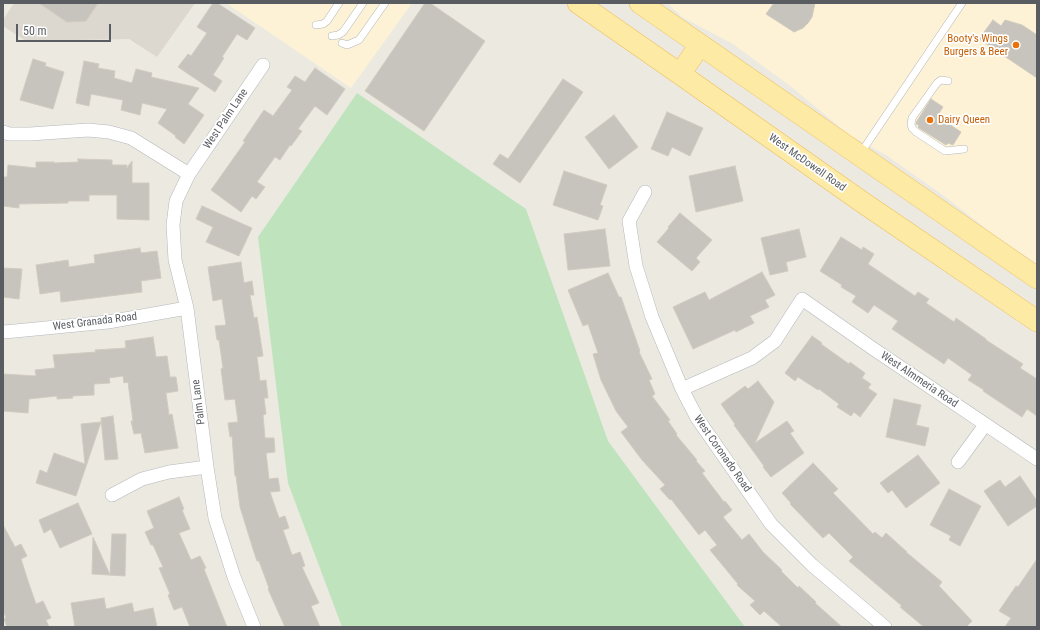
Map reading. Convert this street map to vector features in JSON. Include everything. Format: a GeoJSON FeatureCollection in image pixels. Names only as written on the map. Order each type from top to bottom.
{"type":"FeatureCollection","features":[{"type":"Feature","properties":{"kind":"main road","name":"West McDowell Road"},"geometry":{"type":"LineString","coordinates":[[578,3],[865,204],[1037,321]]}},
{"type":"Feature","properties":{"kind":"main road"},"geometry":{"type":"LineString","coordinates":[[640,3],[1037,278]]}},
{"type":"Feature","properties":{"kind":"main road"},"geometry":{"type":"LineString","coordinates":[[680,74],[700,45]]}},
{"type":"Feature","properties":{"kind":"street","name":"West Palm Lane"},"geometry":{"type":"LineString","coordinates":[[189,174],[263,65]]}},
{"type":"Feature","properties":{"kind":"street"},"geometry":{"type":"LineString","coordinates":[[3,132],[9,134],[30,134],[88,130],[109,132],[131,138],[189,174]]}},
{"type":"Feature","properties":{"kind":"street","name":"Palm Lane"},"geometry":{"type":"LineString","coordinates":[[189,174],[176,201],[173,225],[175,260],[187,308],[215,518],[234,576],[254,627]]}},
{"type":"Feature","properties":{"kind":"street","name":"West Coronado Road"},"geometry":{"type":"LineString","coordinates":[[645,192],[629,221],[636,266],[652,317],[682,389],[697,418],[771,524],[812,565],[885,627]]}},
{"type":"Feature","properties":{"kind":"street","name":"West Almmeria Road"},"geometry":{"type":"LineString","coordinates":[[682,389],[752,358],[775,341],[802,299],[1037,459]]}},
{"type":"Feature","properties":{"kind":"street","name":"West Granada Road"},"geometry":{"type":"LineString","coordinates":[[3,332],[108,322],[187,308]]}},
{"type":"Feature","properties":{"kind":"street"},"geometry":{"type":"LineString","coordinates":[[958,462],[985,425]]}},
{"type":"Feature","properties":{"kind":"street"},"geometry":{"type":"LineString","coordinates":[[112,495],[142,479],[169,472],[207,467]]}},
{"type":"Feature","properties":{"kind":"lane"},"geometry":{"type":"LineString","coordinates":[[316,25],[323,24],[327,21],[339,3]]}},
{"type":"Feature","properties":{"kind":"lane"},"geometry":{"type":"LineString","coordinates":[[332,36],[343,32],[363,3]]}},
{"type":"Feature","properties":{"kind":"lane"},"geometry":{"type":"LineString","coordinates":[[342,43],[347,46],[359,40],[385,3]]}},
{"type":"Feature","properties":{"kind":"lane"},"geometry":{"type":"LineString","coordinates":[[859,155],[962,3]]}},
{"type":"Feature","properties":{"kind":"lane"},"geometry":{"type":"LineString","coordinates":[[948,81],[941,80],[936,83],[912,118],[910,124],[916,132],[945,151],[964,149]]}},
{"type":"Feature","properties":{"kind":"shaded area"},"geometry":{"type":"Polygon","coordinates":[[[14,3],[195,3],[157,57],[129,39],[26,41],[3,26],[3,20],[14,3]]]}},
{"type":"Feature","properties":{"kind":"shaded area"},"geometry":{"type":"Polygon","coordinates":[[[226,3],[412,3],[351,88],[226,3]]]}},
{"type":"Feature","properties":{"kind":"shaded area"},"geometry":{"type":"Polygon","coordinates":[[[667,3],[1037,3],[1037,264],[989,231],[944,196],[886,155],[849,135],[793,88],[733,44],[682,17],[667,3]]]}},
{"type":"Feature","properties":{"kind":"green space"},"geometry":{"type":"Polygon","coordinates":[[[357,93],[526,209],[608,441],[745,627],[342,627],[288,483],[258,237],[357,93]]]}},
{"type":"Feature","properties":{"kind":"building"},"geometry":{"type":"Polygon","coordinates":[[[39,3],[98,3],[86,21],[67,22],[39,3]]]}},
{"type":"Feature","properties":{"kind":"building"},"geometry":{"type":"Polygon","coordinates":[[[213,3],[217,3],[255,28],[247,40],[237,34],[222,57],[224,58],[213,75],[222,81],[215,92],[178,67],[188,54],[191,56],[207,33],[197,27],[213,3]]]}},
{"type":"Feature","properties":{"kind":"building"},"geometry":{"type":"Polygon","coordinates":[[[425,3],[430,3],[485,41],[424,131],[365,91],[425,3]]]}},
{"type":"Feature","properties":{"kind":"building"},"geometry":{"type":"Polygon","coordinates":[[[774,3],[815,3],[812,17],[808,23],[803,28],[794,32],[766,14],[774,3]]]}},
{"type":"Feature","properties":{"kind":"building"},"geometry":{"type":"Polygon","coordinates":[[[993,20],[1001,26],[1005,20],[1022,25],[1037,35],[1037,78],[979,39],[993,20]]]}},
{"type":"Feature","properties":{"kind":"building"},"geometry":{"type":"Polygon","coordinates":[[[33,59],[46,63],[45,66],[64,72],[53,109],[20,100],[33,59]]]}},
{"type":"Feature","properties":{"kind":"building"},"geometry":{"type":"Polygon","coordinates":[[[84,61],[99,64],[98,68],[115,71],[114,78],[132,83],[136,69],[152,73],[151,77],[199,88],[188,104],[204,115],[184,144],[158,123],[167,109],[142,103],[140,115],[121,110],[123,100],[91,94],[89,106],[76,103],[84,61]]]}},
{"type":"Feature","properties":{"kind":"building"},"geometry":{"type":"Polygon","coordinates":[[[315,68],[345,89],[327,115],[315,106],[298,129],[302,131],[291,146],[290,145],[280,160],[275,157],[257,182],[265,187],[256,199],[252,196],[241,212],[211,190],[245,142],[243,141],[264,110],[273,116],[292,90],[287,87],[295,76],[305,82],[315,68]]]}},
{"type":"Feature","properties":{"kind":"building"},"geometry":{"type":"Polygon","coordinates":[[[563,79],[583,92],[520,183],[493,164],[500,154],[508,159],[563,79]]]}},
{"type":"Feature","properties":{"kind":"building","name":"Dairy Queen"},"geometry":{"type":"Polygon","coordinates":[[[931,99],[943,107],[937,116],[961,132],[953,145],[948,143],[946,145],[919,128],[919,125],[916,124],[931,99]]]}},
{"type":"Feature","properties":{"kind":"building"},"geometry":{"type":"Polygon","coordinates":[[[667,112],[703,128],[690,156],[672,147],[668,156],[651,149],[667,112]]]}},
{"type":"Feature","properties":{"kind":"building"},"geometry":{"type":"Polygon","coordinates":[[[614,115],[638,147],[609,169],[585,137],[614,115]]]}},
{"type":"Feature","properties":{"kind":"building"},"geometry":{"type":"Polygon","coordinates":[[[78,159],[112,160],[112,165],[127,165],[126,169],[132,161],[132,183],[149,183],[149,220],[117,219],[117,195],[89,195],[89,201],[68,201],[68,203],[19,204],[19,208],[3,206],[3,177],[7,177],[8,165],[36,168],[36,162],[78,162],[78,159]]]}},
{"type":"Feature","properties":{"kind":"building"},"geometry":{"type":"Polygon","coordinates":[[[735,166],[743,201],[696,212],[689,176],[735,166]]]}},
{"type":"Feature","properties":{"kind":"building"},"geometry":{"type":"Polygon","coordinates":[[[564,171],[607,185],[600,205],[603,206],[598,220],[553,205],[564,171]]]}},
{"type":"Feature","properties":{"kind":"building"},"geometry":{"type":"Polygon","coordinates":[[[202,206],[252,228],[239,256],[206,242],[213,227],[196,219],[202,206]]]}},
{"type":"Feature","properties":{"kind":"building"},"geometry":{"type":"Polygon","coordinates":[[[680,213],[712,240],[696,258],[700,262],[692,271],[657,242],[680,213]]]}},
{"type":"Feature","properties":{"kind":"building"},"geometry":{"type":"Polygon","coordinates":[[[605,229],[610,266],[568,270],[564,234],[605,229]]]}},
{"type":"Feature","properties":{"kind":"building"},"geometry":{"type":"Polygon","coordinates":[[[799,229],[806,257],[786,262],[788,271],[770,275],[761,238],[799,229]]]}},
{"type":"Feature","properties":{"kind":"building"},"geometry":{"type":"Polygon","coordinates":[[[841,237],[862,250],[863,247],[874,254],[868,264],[915,296],[918,292],[929,299],[926,303],[954,322],[956,318],[1023,364],[1020,368],[1037,379],[1037,416],[1027,409],[1022,417],[983,391],[984,390],[968,380],[972,375],[948,358],[944,364],[892,329],[898,321],[874,305],[868,313],[852,302],[856,296],[820,271],[841,237]]]}},
{"type":"Feature","properties":{"kind":"building"},"geometry":{"type":"Polygon","coordinates":[[[140,248],[141,253],[157,251],[161,278],[141,281],[142,292],[61,302],[60,291],[40,294],[36,265],[68,260],[69,267],[95,263],[94,255],[140,248]]]}},
{"type":"Feature","properties":{"kind":"building"},"geometry":{"type":"Polygon","coordinates":[[[241,262],[244,283],[252,281],[254,295],[250,295],[254,318],[257,317],[263,356],[257,357],[260,381],[266,380],[268,398],[264,398],[266,414],[263,415],[265,438],[274,438],[275,452],[266,453],[269,479],[278,478],[280,491],[270,492],[279,518],[285,516],[289,528],[283,530],[292,555],[300,552],[305,566],[302,567],[319,603],[311,606],[320,627],[285,627],[268,589],[269,588],[259,561],[257,561],[240,507],[235,476],[232,436],[230,437],[228,423],[238,422],[235,399],[225,400],[221,369],[223,368],[219,340],[217,340],[215,326],[226,325],[222,299],[213,301],[208,267],[241,262]]]}},
{"type":"Feature","properties":{"kind":"building"},"geometry":{"type":"Polygon","coordinates":[[[3,268],[22,269],[19,299],[3,297],[3,268]]]}},
{"type":"Feature","properties":{"kind":"building"},"geometry":{"type":"Polygon","coordinates":[[[762,272],[775,295],[765,300],[769,307],[750,316],[754,323],[736,332],[735,330],[693,349],[673,307],[705,292],[709,300],[762,272]]]}},
{"type":"Feature","properties":{"kind":"building"},"geometry":{"type":"Polygon","coordinates":[[[608,273],[619,297],[621,297],[640,351],[639,352],[652,379],[649,380],[655,394],[652,396],[670,420],[668,421],[677,434],[676,435],[705,471],[702,473],[732,510],[723,517],[742,540],[749,534],[763,552],[798,588],[799,586],[816,602],[815,603],[842,627],[782,627],[764,611],[760,615],[750,605],[755,601],[737,585],[738,584],[710,550],[717,545],[705,530],[699,535],[671,499],[670,500],[660,489],[665,485],[642,460],[621,432],[628,427],[616,411],[601,380],[593,354],[598,353],[588,324],[583,326],[568,290],[608,273]]]}},
{"type":"Feature","properties":{"kind":"building"},"geometry":{"type":"Polygon","coordinates":[[[812,336],[849,364],[850,362],[865,373],[862,378],[871,384],[868,388],[877,394],[860,417],[854,412],[851,416],[837,407],[839,404],[819,389],[818,390],[798,377],[795,381],[785,373],[812,336]]]}},
{"type":"Feature","properties":{"kind":"building"},"geometry":{"type":"Polygon","coordinates":[[[153,337],[156,357],[167,356],[170,377],[176,377],[178,391],[166,393],[169,415],[172,414],[178,448],[145,453],[141,433],[134,434],[131,421],[133,421],[128,382],[124,383],[123,376],[109,378],[110,383],[94,384],[94,395],[72,396],[73,398],[57,399],[57,396],[29,399],[28,413],[3,411],[3,374],[36,376],[35,370],[55,368],[53,355],[126,348],[125,341],[153,337]]]}},
{"type":"Feature","properties":{"kind":"building"},"geometry":{"type":"Polygon","coordinates":[[[758,381],[774,402],[755,443],[787,421],[794,431],[790,433],[804,453],[771,477],[721,404],[745,386],[748,389],[758,381]]]}},
{"type":"Feature","properties":{"kind":"building"},"geometry":{"type":"Polygon","coordinates":[[[894,399],[921,405],[916,425],[929,428],[925,446],[886,437],[894,399]]]}},
{"type":"Feature","properties":{"kind":"building"},"geometry":{"type":"Polygon","coordinates":[[[113,416],[118,459],[105,460],[101,418],[113,416]]]}},
{"type":"Feature","properties":{"kind":"building"},"geometry":{"type":"Polygon","coordinates":[[[101,422],[76,496],[36,483],[40,470],[47,473],[54,453],[85,464],[81,424],[101,422]]]}},
{"type":"Feature","properties":{"kind":"building"},"geometry":{"type":"Polygon","coordinates":[[[918,455],[940,483],[906,508],[892,490],[888,493],[880,483],[918,455]]]}},
{"type":"Feature","properties":{"kind":"building"},"geometry":{"type":"Polygon","coordinates":[[[813,463],[838,489],[833,493],[873,534],[875,532],[882,538],[886,533],[942,582],[939,586],[972,621],[966,627],[924,627],[900,607],[902,606],[849,561],[853,557],[829,533],[823,538],[790,504],[791,503],[782,493],[813,463]]]}},
{"type":"Feature","properties":{"kind":"building"},"geometry":{"type":"Polygon","coordinates":[[[1020,476],[1037,501],[1037,506],[1008,526],[984,491],[1000,480],[1005,487],[1020,476]]]}},
{"type":"Feature","properties":{"kind":"building"},"geometry":{"type":"Polygon","coordinates":[[[949,489],[981,506],[960,546],[949,540],[951,536],[930,525],[949,489]]]}},
{"type":"Feature","properties":{"kind":"building"},"geometry":{"type":"Polygon","coordinates":[[[179,497],[184,509],[182,510],[190,529],[179,533],[191,560],[200,556],[206,568],[204,569],[227,627],[190,627],[182,607],[174,610],[168,595],[170,594],[159,568],[163,567],[145,532],[154,528],[147,511],[179,497]]]}},
{"type":"Feature","properties":{"kind":"building"},"geometry":{"type":"Polygon","coordinates":[[[78,503],[92,534],[60,548],[51,529],[44,533],[39,520],[78,503]]]}},
{"type":"Feature","properties":{"kind":"building"},"geometry":{"type":"Polygon","coordinates":[[[3,525],[15,547],[21,544],[27,556],[21,559],[36,604],[43,601],[51,618],[46,620],[49,627],[7,627],[3,610],[3,525]]]}},
{"type":"Feature","properties":{"kind":"building"},"geometry":{"type":"Polygon","coordinates":[[[112,534],[126,534],[125,576],[92,574],[93,537],[110,575],[112,534]]]}},
{"type":"Feature","properties":{"kind":"building"},"geometry":{"type":"Polygon","coordinates":[[[1037,559],[1037,627],[1005,627],[1011,618],[999,611],[1037,559]]]}},
{"type":"Feature","properties":{"kind":"building"},"geometry":{"type":"Polygon","coordinates":[[[104,598],[106,609],[132,603],[134,612],[153,608],[157,627],[75,627],[71,603],[104,598]]]}},
{"type":"Feature","properties":{"kind":"place","name":"Booty's Wings Burgers & Beer"},"geometry":{"type":"Point","coordinates":[1016,45]}},
{"type":"Feature","properties":{"kind":"place","name":"Dairy Queen"},"geometry":{"type":"Point","coordinates":[930,120]}}]}
